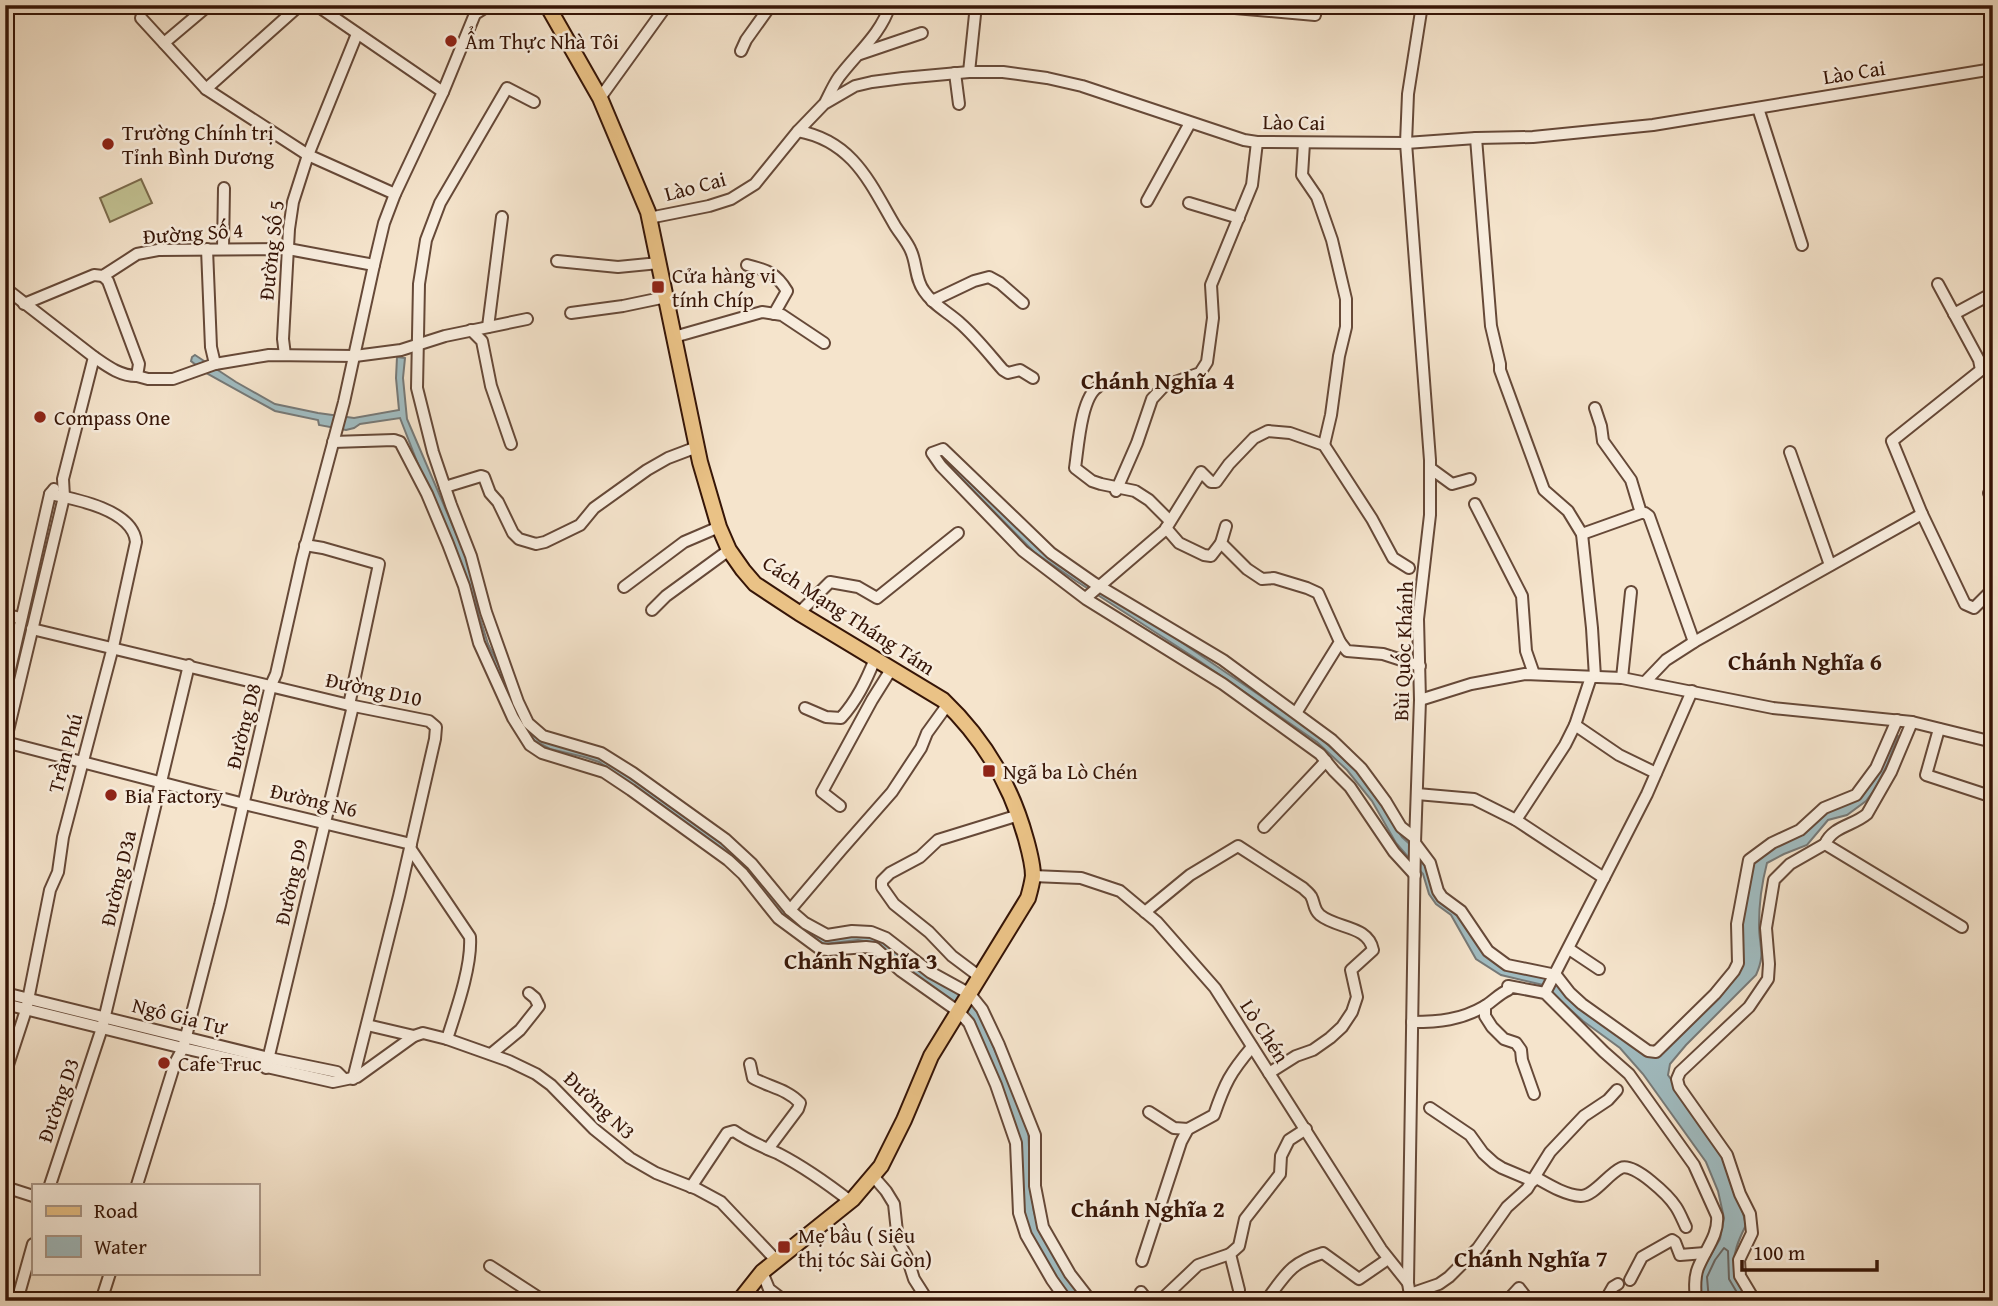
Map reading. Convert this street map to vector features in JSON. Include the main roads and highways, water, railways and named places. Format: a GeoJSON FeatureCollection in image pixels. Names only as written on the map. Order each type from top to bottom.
{"type":"FeatureCollection","features":[{"type":"Feature","properties":{"kind":"main road","name":"Cách Mạng Tháng Tám"},"geometry":{"type":"LineString","coordinates":[[547,5],[600,99],[625,154],[649,218],[708,493],[729,550],[755,584],[948,704],[978,737],[1003,780],[1019,815],[1033,876],[1028,898],[932,1056],[888,1155],[873,1177],[850,1201],[762,1272],[739,1301]]}},
{"type":"Feature","properties":{"kind":"water"},"geometry":{"type":"Polygon","coordinates":[[[195,355],[275,404],[354,418],[399,410],[397,357],[405,358],[403,378],[407,419],[467,559],[488,644],[531,730],[603,756],[715,834],[815,933],[873,935],[921,971],[975,1005],[1028,1126],[1031,1190],[1040,1233],[1060,1266],[1087,1301],[1074,1301],[1056,1278],[1026,1229],[1016,1132],[967,1016],[869,942],[858,940],[824,944],[811,939],[774,910],[734,859],[660,804],[599,762],[550,749],[528,737],[482,647],[400,418],[360,424],[346,430],[319,425],[318,420],[275,411],[206,373],[191,361],[195,355]]]}},
{"type":"Feature","properties":{"kind":"water"},"geometry":{"type":"Polygon","coordinates":[[[937,454],[941,454],[1032,541],[1325,742],[1364,778],[1402,837],[1425,858],[1433,879],[1484,952],[1547,977],[1612,1032],[1651,1056],[1733,977],[1753,863],[1825,811],[1856,797],[1896,734],[1898,736],[1887,765],[1866,801],[1847,815],[1828,820],[1807,845],[1767,863],[1760,909],[1761,955],[1756,975],[1670,1064],[1668,1075],[1721,1150],[1737,1189],[1746,1225],[1737,1247],[1734,1264],[1735,1272],[1750,1301],[1702,1300],[1699,1276],[1720,1239],[1724,1218],[1718,1191],[1706,1162],[1643,1074],[1620,1048],[1583,1021],[1543,985],[1501,975],[1476,959],[1451,915],[1436,904],[1429,894],[1423,874],[1396,843],[1372,801],[1347,770],[1317,742],[1034,552],[937,454]]]}},
{"type":"Feature","properties":{"kind":"place","name":"Ẩm Thực Nhà Tôi"},"geometry":{"type":"Point","coordinates":[451,41]}},
{"type":"Feature","properties":{"kind":"place","name":"Trường Chính trị Tỉnh Bình Dương"},"geometry":{"type":"Point","coordinates":[108,144]}},
{"type":"Feature","properties":{"kind":"place","name":"Cửa hàng vi tính Chíp"},"geometry":{"type":"Point","coordinates":[658,287]}},
{"type":"Feature","properties":{"kind":"place","name":"Compass One"},"geometry":{"type":"Point","coordinates":[40,417]}},
{"type":"Feature","properties":{"kind":"place","name":"Ngã ba Lò Chén"},"geometry":{"type":"Point","coordinates":[989,771]}},
{"type":"Feature","properties":{"kind":"place","name":"Bia Factory"},"geometry":{"type":"Point","coordinates":[111,795]}},
{"type":"Feature","properties":{"kind":"place","name":"Cafe Truc"},"geometry":{"type":"Point","coordinates":[164,1063]}},
{"type":"Feature","properties":{"kind":"place","name":"Mẹ bầu ( Siêu thị tóc Sài Gòn)"},"geometry":{"type":"Point","coordinates":[784,1247]}},
{"type":"Feature","properties":{"kind":"district","name":"Chánh Nghĩa 4"},"geometry":{"type":"Point","coordinates":[1158,380]}},
{"type":"Feature","properties":{"kind":"district","name":"Chánh Nghĩa 6"},"geometry":{"type":"Point","coordinates":[1805,661]}},
{"type":"Feature","properties":{"kind":"district","name":"Chánh Nghĩa 3"},"geometry":{"type":"Point","coordinates":[861,960]}},
{"type":"Feature","properties":{"kind":"district","name":"Chánh Nghĩa 2"},"geometry":{"type":"Point","coordinates":[1148,1208]}},
{"type":"Feature","properties":{"kind":"district","name":"Chánh Nghĩa 7"},"geometry":{"type":"Point","coordinates":[1531,1258]}}]}
